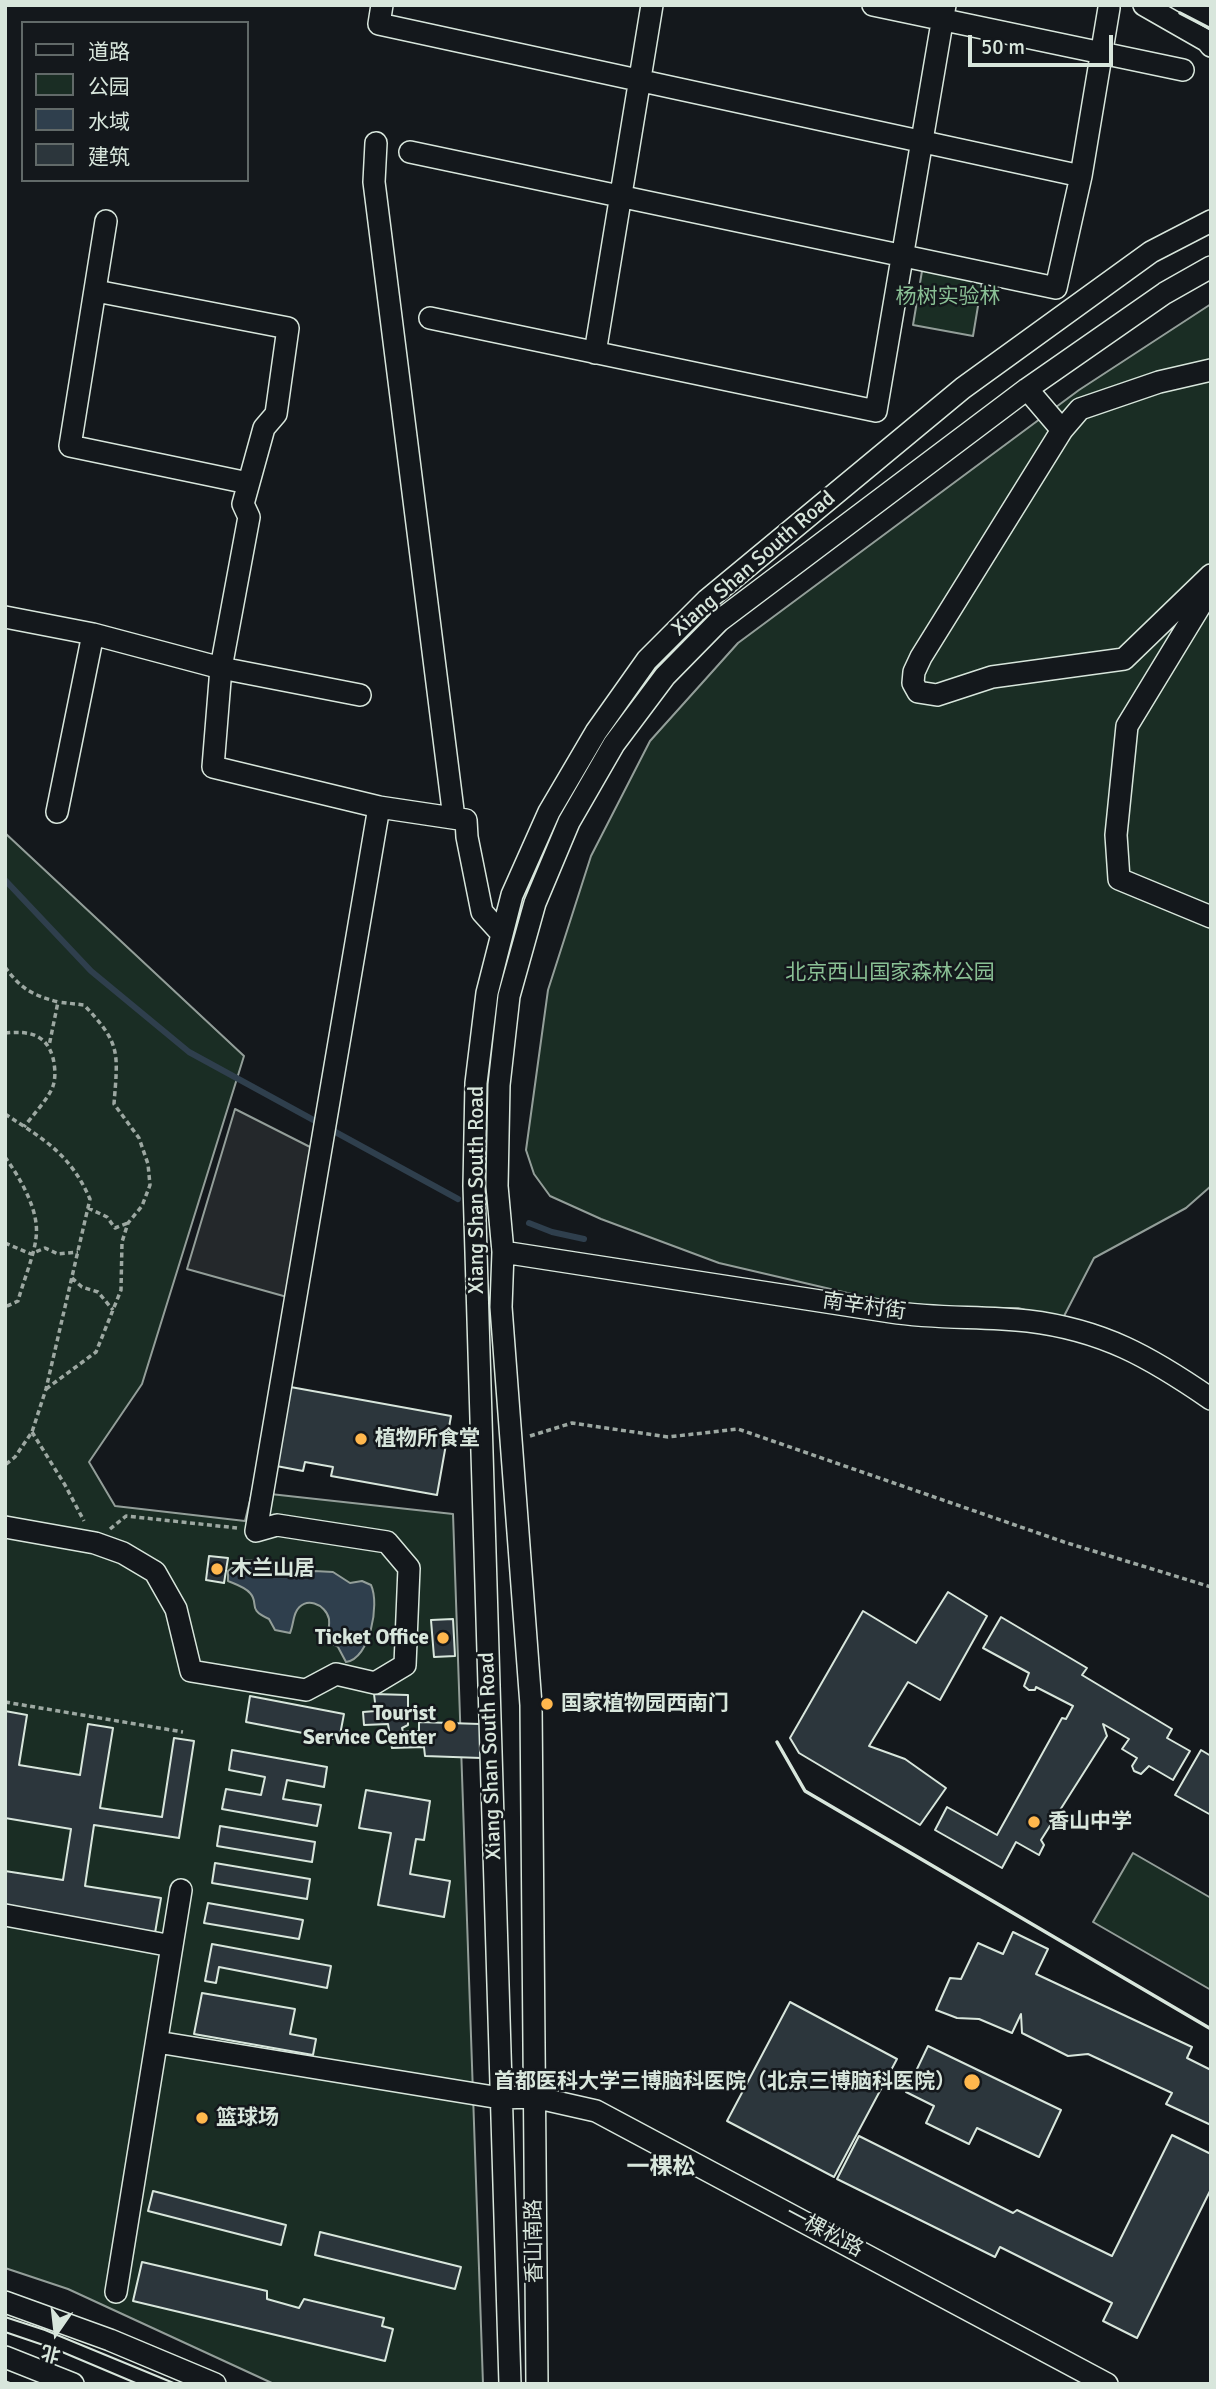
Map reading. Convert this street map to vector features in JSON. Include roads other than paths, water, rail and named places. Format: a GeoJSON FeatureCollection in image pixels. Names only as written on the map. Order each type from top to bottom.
{"type":"FeatureCollection","features":[{"type":"Feature","properties":{"kind":"street"},"geometry":{"type":"LineString","coordinates":[[382,5],[379,24],[1080,176]]}},
{"type":"Feature","properties":{"kind":"street"},"geometry":{"type":"LineString","coordinates":[[595,353],[652,5]]}},
{"type":"Feature","properties":{"kind":"street"},"geometry":{"type":"LineString","coordinates":[[873,5],[943,12],[1102,53],[1183,69]]}},
{"type":"Feature","properties":{"kind":"street"},"geometry":{"type":"LineString","coordinates":[[1144,5],[1207,41],[1211,47]]}},
{"type":"Feature","properties":{"kind":"street"},"geometry":{"type":"LineString","coordinates":[[410,152],[1056,288],[1080,176],[1109,8]]}},
{"type":"Feature","properties":{"kind":"street"},"geometry":{"type":"LineString","coordinates":[[429,318],[876,411],[943,12]]}},
{"type":"Feature","properties":{"kind":"street"},"geometry":{"type":"LineString","coordinates":[[376,143],[374,181],[454,818]]}},
{"type":"Feature","properties":{"kind":"street"},"geometry":{"type":"LineString","coordinates":[[106,221],[70,446],[248,483]]}},
{"type":"Feature","properties":{"kind":"street","name":"Xiang Shan South Road"},"geometry":{"type":"LineString","coordinates":[[500,2098],[474,1186],[476,1083],[487,993],[512,895],[549,812],[596,732],[647,660],[698,608],[776,540],[963,388],[1151,252],[1211,221]]}},
{"type":"Feature","properties":{"kind":"street","name":"Xiang Shan South Road"},"geometry":{"type":"LineString","coordinates":[[534,2097],[531,1705],[501,1307],[503,1252],[497,1186],[499,1085],[509,996],[535,903],[569,822],[614,744],[665,676],[719,621],[1027,389],[1164,293],[1211,267]]}},
{"type":"Feature","properties":{"kind":"street"},"geometry":{"type":"LineString","coordinates":[[96,291],[288,328],[276,414],[264,428],[243,504],[249,517],[221,668],[213,767],[379,807],[466,820],[482,912],[502,934]]}},
{"type":"Feature","properties":{"kind":"street"},"geometry":{"type":"LineString","coordinates":[[1206,366],[1080,409],[1062,430],[921,657],[914,672],[914,683],[918,692],[937,695],[992,677],[1124,659],[1211,575]]}},
{"type":"Feature","properties":{"kind":"street"},"geometry":{"type":"LineString","coordinates":[[1027,389],[1062,430]]}},
{"type":"Feature","properties":{"kind":"street"},"geometry":{"type":"LineString","coordinates":[[1211,588],[1126,726],[1116,835],[1119,880],[1211,917]]}},
{"type":"Feature","properties":{"kind":"street"},"geometry":{"type":"LineString","coordinates":[[5,617],[93,634],[221,668],[360,695]]}},
{"type":"Feature","properties":{"kind":"street"},"geometry":{"type":"LineString","coordinates":[[57,812],[93,634]]}},
{"type":"Feature","properties":{"kind":"street"},"geometry":{"type":"LineString","coordinates":[[5,1528],[94,1543],[123,1553],[155,1572],[176,1609],[191,1671],[306,1690],[336,1674],[375,1683],[405,1665],[409,1567],[387,1542],[278,1525],[256,1531],[379,807]]}},
{"type":"Feature","properties":{"kind":"street","name":"南辛村街"},"geometry":{"type":"LineString","coordinates":[[503,1252],[899,1313],[1029,1321],[1082,1332],[1124,1345],[1167,1369],[1211,1399]]}},
{"type":"Feature","properties":{"kind":"street"},"geometry":{"type":"LineString","coordinates":[[116,2292],[181,1890]]}},
{"type":"Feature","properties":{"kind":"street"},"geometry":{"type":"LineString","coordinates":[[5,1915],[172,1946]]}},
{"type":"Feature","properties":{"kind":"street","name":"一棵松路"},"geometry":{"type":"LineString","coordinates":[[158,2042],[500,2098],[534,2097],[596,2111],[1107,2384]]}},
{"type":"Feature","properties":{"kind":"street","name":"香山南路"},"geometry":{"type":"LineString","coordinates":[[534,2097],[537,2384]]}},
{"type":"Feature","properties":{"kind":"street","name":"香山南路"},"geometry":{"type":"LineString","coordinates":[[500,2098],[510,2384]]}},
{"type":"Feature","properties":{"kind":"street"},"geometry":{"type":"LineString","coordinates":[[5,2302],[110,2340],[215,2384]]}},
{"type":"Feature","properties":{"kind":"street"},"geometry":{"type":"LineString","coordinates":[[5,2357],[73,2384]]}},
{"type":"Feature","properties":{"kind":"water"},"geometry":{"type":"Polygon","coordinates":[[[242,1560],[263,1561],[297,1577],[310,1577],[314,1571],[333,1572],[350,1583],[362,1581],[371,1585],[373,1617],[371,1630],[361,1651],[354,1659],[346,1662],[338,1647],[329,1642],[327,1614],[324,1609],[314,1604],[300,1607],[295,1614],[290,1633],[275,1630],[269,1619],[258,1612],[250,1593],[228,1581],[228,1571],[242,1560]]]}},
{"type":"Feature","properties":{"kind":"waterway"},"geometry":{"type":"LineString","coordinates":[[5,880],[91,971],[189,1052],[458,1199]]}},
{"type":"Feature","properties":{"kind":"waterway"},"geometry":{"type":"LineString","coordinates":[[529,1223],[552,1232],[584,1239]]}},
{"type":"Feature","properties":{"kind":"tram line"},"geometry":{"type":"LineString","coordinates":[[5,2317],[45,2330],[176,2384]]}},
{"type":"Feature","properties":{"kind":"tram line"},"geometry":{"type":"LineString","coordinates":[[5,2332],[55,2349],[138,2384]]}},
{"type":"Feature","properties":{"kind":"place","name":"植物所食堂"},"geometry":{"type":"Point","coordinates":[361,1439]}},
{"type":"Feature","properties":{"kind":"place","name":"木兰山居"},"geometry":{"type":"Point","coordinates":[217,1569]}},
{"type":"Feature","properties":{"kind":"place","name":"Ticket Office"},"geometry":{"type":"Point","coordinates":[443,1638]}},
{"type":"Feature","properties":{"kind":"place","name":"国家植物园西南门"},"geometry":{"type":"Point","coordinates":[547,1704]}},
{"type":"Feature","properties":{"kind":"place","name":"Tourist Service Center"},"geometry":{"type":"Point","coordinates":[450,1726]}},
{"type":"Feature","properties":{"kind":"place","name":"香山中学"},"geometry":{"type":"Point","coordinates":[1034,1822]}},
{"type":"Feature","properties":{"kind":"place","name":"首都医科大学三博脑科医院（北京三博脑科医院）"},"geometry":{"type":"Point","coordinates":[972,2082]}},
{"type":"Feature","properties":{"kind":"place","name":"篮球场"},"geometry":{"type":"Point","coordinates":[202,2118]}},
{"type":"Feature","properties":{"kind":"district","name":"一棵松"},"geometry":{"type":"Point","coordinates":[661,2168]}},
{"type":"Feature","properties":{"kind":"park label","name":"杨树实验林"},"geometry":{"type":"Point","coordinates":[948,297]}},
{"type":"Feature","properties":{"kind":"park label","name":"北京西山国家森林公园"},"geometry":{"type":"Point","coordinates":[890,973]}}]}
